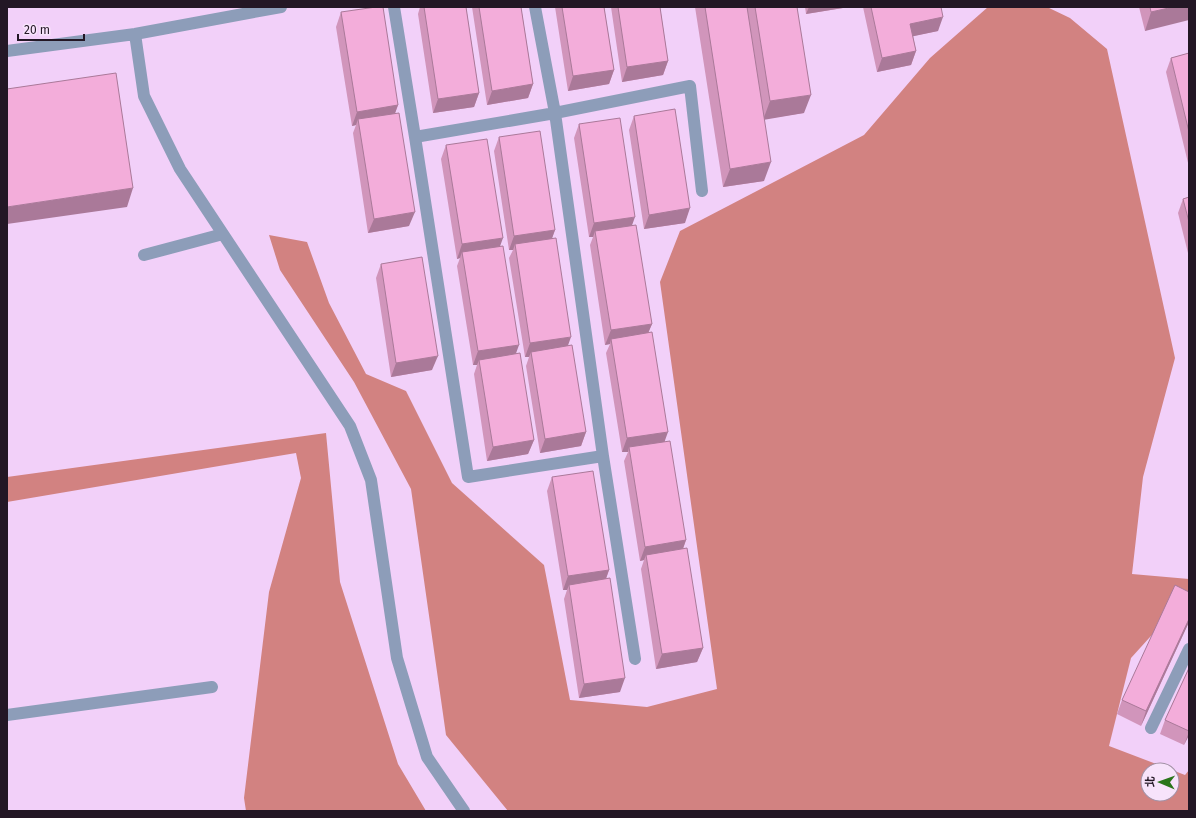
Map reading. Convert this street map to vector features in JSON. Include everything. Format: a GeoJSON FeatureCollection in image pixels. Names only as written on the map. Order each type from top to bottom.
{"type":"FeatureCollection","features":[{"type":"Feature","properties":{"kind":"lane"},"geometry":{"type":"LineString","coordinates":[[7,51],[135,34],[281,7]]}},
{"type":"Feature","properties":{"kind":"lane"},"geometry":{"type":"LineString","coordinates":[[394,7],[468,477],[603,456]]}},
{"type":"Feature","properties":{"kind":"lane"},"geometry":{"type":"LineString","coordinates":[[535,7],[555,113],[603,456],[635,659]]}},
{"type":"Feature","properties":{"kind":"lane"},"geometry":{"type":"LineString","coordinates":[[135,34],[144,96],[180,169],[350,426],[371,480],[396,658],[427,757],[464,811]]}},
{"type":"Feature","properties":{"kind":"lane"},"geometry":{"type":"LineString","coordinates":[[415,137],[555,113],[690,86],[702,191]]}},
{"type":"Feature","properties":{"kind":"lane"},"geometry":{"type":"LineString","coordinates":[[144,255],[223,234]]}},
{"type":"Feature","properties":{"kind":"lane"},"geometry":{"type":"LineString","coordinates":[[1151,728],[1189,649]]}},
{"type":"Feature","properties":{"kind":"lane"},"geometry":{"type":"LineString","coordinates":[[7,715],[212,686]]}},
{"type":"Feature","properties":{"kind":"shaded area"},"geometry":{"type":"Polygon","coordinates":[[[988,7],[1047,7],[1070,18],[1107,49],[1175,358],[1143,477],[1132,574],[1189,579],[1189,594],[1131,658],[1109,746],[1151,762],[1140,762],[1140,802],[1180,802],[1180,773],[1185,775],[1189,770],[1189,811],[508,811],[446,735],[411,489],[354,382],[280,270],[269,235],[307,242],[329,303],[366,374],[406,391],[452,483],[544,565],[570,700],[647,707],[717,689],[660,282],[680,231],[864,135],[930,58],[988,7]]]}},
{"type":"Feature","properties":{"kind":"shaded area"},"geometry":{"type":"Polygon","coordinates":[[[326,433],[340,582],[398,764],[426,811],[246,811],[244,798],[269,592],[301,478],[296,453],[7,502],[7,477],[326,433]]]}},
{"type":"Feature","properties":{"kind":"building"},"geometry":{"type":"Polygon","coordinates":[[[383,7],[398,105],[357,112],[341,12],[383,7]]]}},
{"type":"Feature","properties":{"kind":"building"},"geometry":{"type":"Polygon","coordinates":[[[424,7],[466,7],[479,93],[438,99],[424,7]]]}},
{"type":"Feature","properties":{"kind":"building"},"geometry":{"type":"Polygon","coordinates":[[[479,7],[521,7],[533,84],[492,91],[479,7]]]}},
{"type":"Feature","properties":{"kind":"building"},"geometry":{"type":"Polygon","coordinates":[[[562,7],[604,7],[614,70],[573,76],[562,7]]]}},
{"type":"Feature","properties":{"kind":"building"},"geometry":{"type":"Polygon","coordinates":[[[618,7],[660,7],[668,61],[627,67],[618,7]]]}},
{"type":"Feature","properties":{"kind":"building"},"geometry":{"type":"Polygon","coordinates":[[[705,7],[747,7],[771,162],[730,169],[705,7]]]}},
{"type":"Feature","properties":{"kind":"building"},"geometry":{"type":"Polygon","coordinates":[[[755,7],[797,7],[811,95],[770,101],[755,7]]]}},
{"type":"Feature","properties":{"kind":"building"},"geometry":{"type":"Polygon","coordinates":[[[871,7],[941,7],[943,17],[910,24],[916,51],[882,58],[871,7]]]}},
{"type":"Feature","properties":{"kind":"building"},"geometry":{"type":"Polygon","coordinates":[[[1150,7],[1173,7],[1151,12],[1150,7]]]}},
{"type":"Feature","properties":{"kind":"building"},"geometry":{"type":"Polygon","coordinates":[[[1189,53],[1189,132],[1171,58],[1189,53]]]}},
{"type":"Feature","properties":{"kind":"building"},"geometry":{"type":"Polygon","coordinates":[[[116,73],[133,188],[7,207],[7,89],[116,73]]]}},
{"type":"Feature","properties":{"kind":"building"},"geometry":{"type":"Polygon","coordinates":[[[675,109],[690,208],[649,215],[634,116],[675,109]]]}},
{"type":"Feature","properties":{"kind":"building"},"geometry":{"type":"Polygon","coordinates":[[[399,113],[415,212],[374,219],[358,119],[399,113]]]}},
{"type":"Feature","properties":{"kind":"building"},"geometry":{"type":"Polygon","coordinates":[[[620,118],[635,217],[594,223],[579,124],[620,118]]]}},
{"type":"Feature","properties":{"kind":"building"},"geometry":{"type":"Polygon","coordinates":[[[540,131],[555,230],[514,236],[499,137],[540,131]]]}},
{"type":"Feature","properties":{"kind":"building"},"geometry":{"type":"Polygon","coordinates":[[[487,139],[503,238],[462,244],[446,145],[487,139]]]}},
{"type":"Feature","properties":{"kind":"building"},"geometry":{"type":"Polygon","coordinates":[[[1189,197],[1189,222],[1183,199],[1189,197]]]}},
{"type":"Feature","properties":{"kind":"building"},"geometry":{"type":"Polygon","coordinates":[[[636,225],[652,324],[611,330],[595,231],[636,225]]]}},
{"type":"Feature","properties":{"kind":"building"},"geometry":{"type":"Polygon","coordinates":[[[556,238],[571,337],[530,343],[515,244],[556,238]]]}},
{"type":"Feature","properties":{"kind":"building"},"geometry":{"type":"Polygon","coordinates":[[[503,246],[519,345],[478,351],[462,252],[503,246]]]}},
{"type":"Feature","properties":{"kind":"building"},"geometry":{"type":"Polygon","coordinates":[[[422,257],[438,356],[396,363],[381,264],[422,257]]]}},
{"type":"Feature","properties":{"kind":"building"},"geometry":{"type":"Polygon","coordinates":[[[652,332],[668,432],[627,438],[611,339],[652,332]]]}},
{"type":"Feature","properties":{"kind":"building"},"geometry":{"type":"Polygon","coordinates":[[[572,345],[586,432],[545,439],[531,352],[572,345]]]}},
{"type":"Feature","properties":{"kind":"building"},"geometry":{"type":"Polygon","coordinates":[[[520,353],[534,440],[493,447],[479,360],[520,353]]]}},
{"type":"Feature","properties":{"kind":"building"},"geometry":{"type":"Polygon","coordinates":[[[670,441],[686,540],[645,547],[629,447],[670,441]]]}},
{"type":"Feature","properties":{"kind":"building"},"geometry":{"type":"Polygon","coordinates":[[[593,471],[609,570],[568,576],[552,477],[593,471]]]}},
{"type":"Feature","properties":{"kind":"building"},"geometry":{"type":"Polygon","coordinates":[[[687,548],[703,648],[662,654],[646,555],[687,548]]]}},
{"type":"Feature","properties":{"kind":"building"},"geometry":{"type":"Polygon","coordinates":[[[610,578],[625,678],[584,684],[569,585],[610,578]]]}},
{"type":"Feature","properties":{"kind":"building"},"geometry":{"type":"Polygon","coordinates":[[[1175,585],[1189,592],[1189,619],[1146,711],[1122,700],[1175,585]]]}},
{"type":"Feature","properties":{"kind":"building"},"geometry":{"type":"Polygon","coordinates":[[[1189,668],[1189,731],[1165,720],[1189,668]]]}}]}
